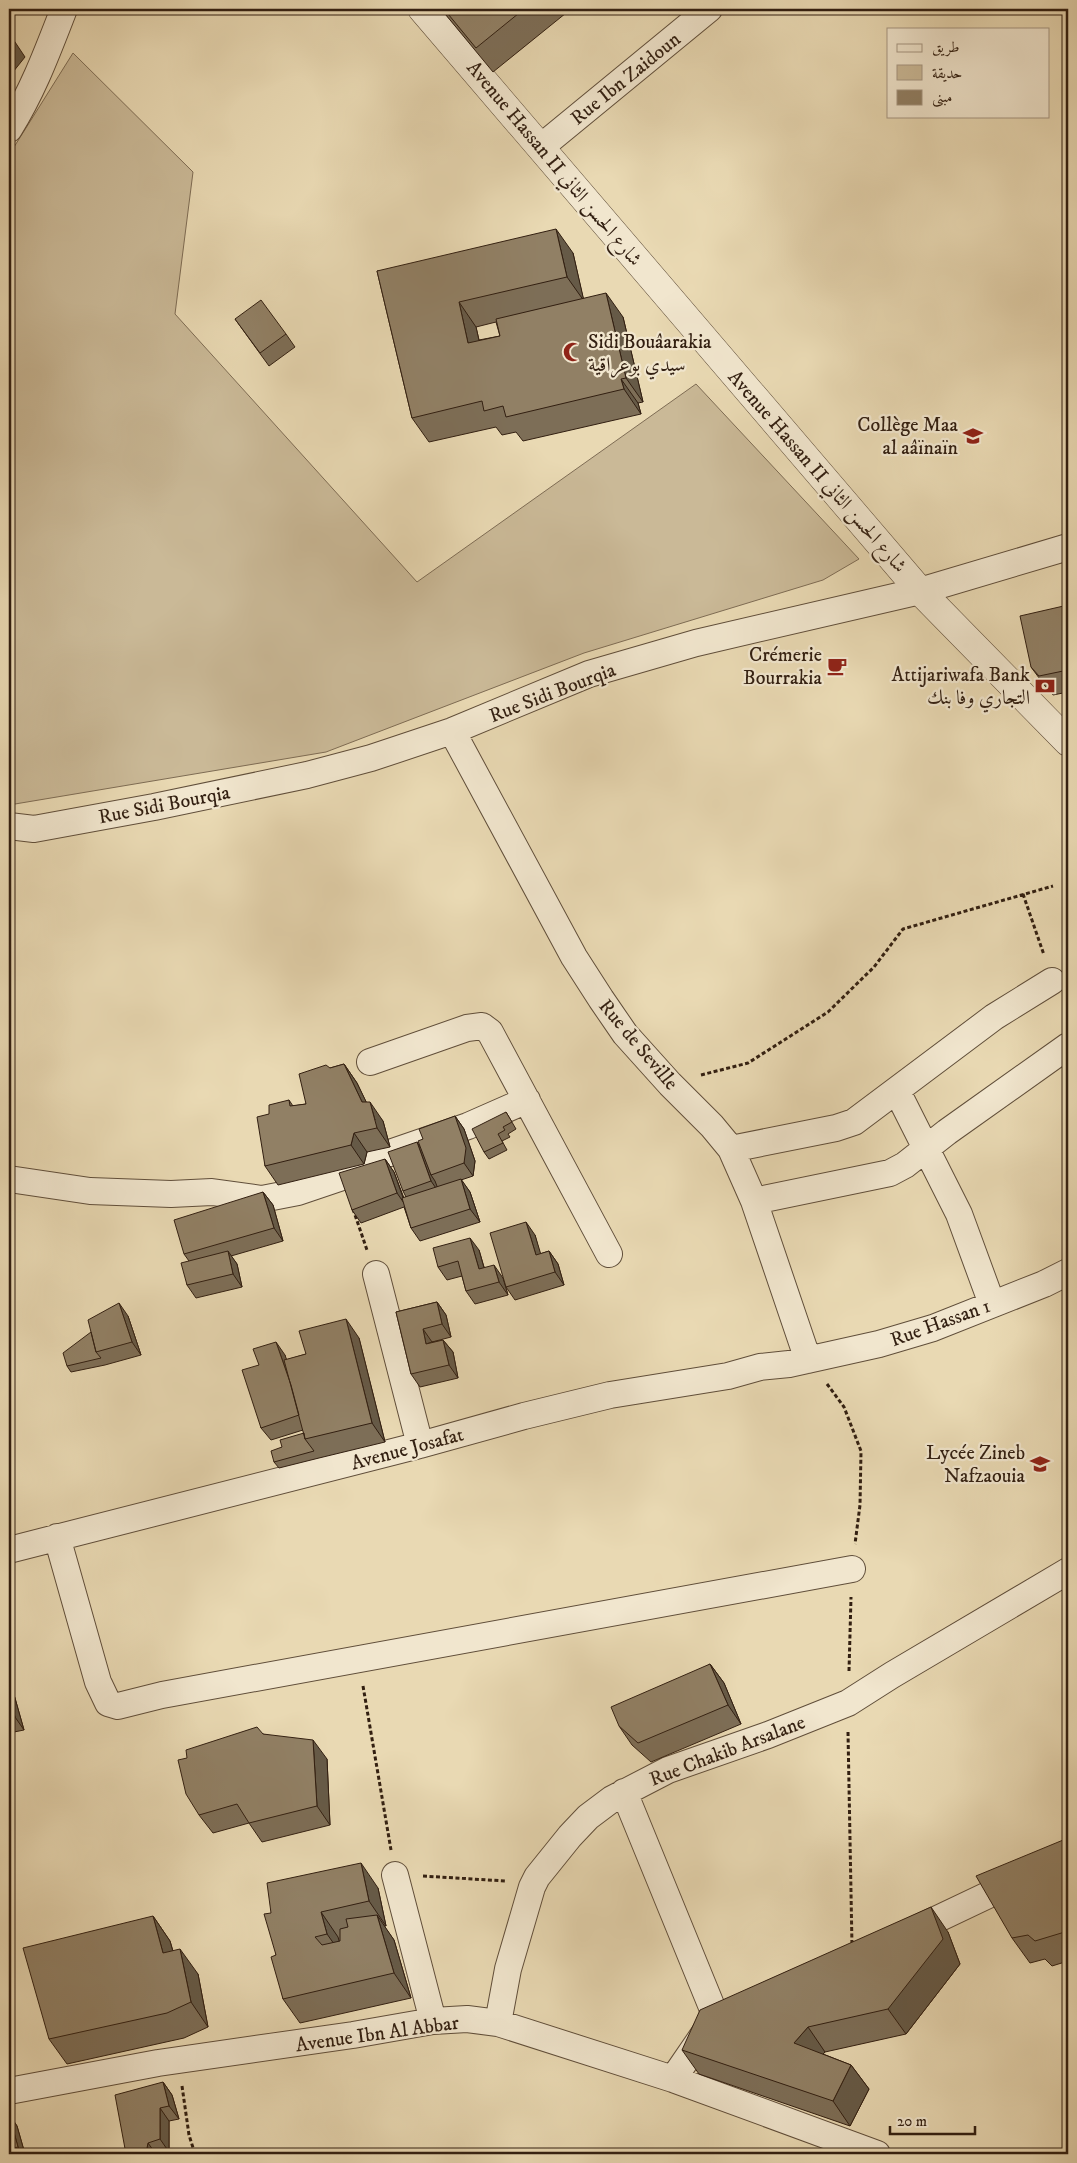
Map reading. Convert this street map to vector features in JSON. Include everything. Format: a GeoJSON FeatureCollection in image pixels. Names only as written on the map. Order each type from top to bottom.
{"type":"FeatureCollection","features":[{"type":"Feature","properties":{"kind":"street"},"geometry":{"type":"LineString","coordinates":[[9,129],[36,80],[64,9]]}},
{"type":"Feature","properties":{"kind":"street","name":"Avenue Hassan II شارع الحسن الثاني"},"geometry":{"type":"LineString","coordinates":[[422,9],[920,592],[1063,731]]}},
{"type":"Feature","properties":{"kind":"street","name":"Rue Ibn Zaidoun"},"geometry":{"type":"LineString","coordinates":[[540,147],[709,9]]}},
{"type":"Feature","properties":{"kind":"street","name":"Rue Sidi Bourqia"},"geometry":{"type":"LineString","coordinates":[[9,842],[21,827],[154,807],[307,775],[371,758],[452,731],[590,674],[696,644],[920,592],[1068,548]]}},
{"type":"Feature","properties":{"kind":"street","name":"Rue de Seville"},"geometry":{"type":"LineString","coordinates":[[452,731],[574,957],[625,1034],[670,1084],[712,1126],[731,1149],[754,1201],[808,1360]]}},
{"type":"Feature","properties":{"kind":"street"},"geometry":{"type":"LineString","coordinates":[[731,1149],[846,1126],[897,1091],[994,1017],[1052,981]]}},
{"type":"Feature","properties":{"kind":"street"},"geometry":{"type":"LineString","coordinates":[[370,1062],[446,1035],[482,1026],[487,1029],[609,1254]]}},
{"type":"Feature","properties":{"kind":"street"},"geometry":{"type":"LineString","coordinates":[[754,1201],[890,1173],[1068,1046]]}},
{"type":"Feature","properties":{"kind":"street"},"geometry":{"type":"LineString","coordinates":[[897,1091],[959,1214],[992,1304]]}},
{"type":"Feature","properties":{"kind":"street"},"geometry":{"type":"LineString","coordinates":[[9,1179],[90,1191],[171,1194],[212,1192],[262,1198],[298,1192],[369,1168],[381,1156],[468,1126],[527,1100]]}},
{"type":"Feature","properties":{"kind":"street","name":"Rue Hassan 1"},"geometry":{"type":"LineString","coordinates":[[808,1360],[933,1328],[1068,1272]]}},
{"type":"Feature","properties":{"kind":"street"},"geometry":{"type":"LineString","coordinates":[[376,1274],[420,1445]]}},
{"type":"Feature","properties":{"kind":"street","name":"Avenue Josafat"},"geometry":{"type":"LineString","coordinates":[[9,1550],[420,1445],[610,1394],[728,1376],[760,1367],[808,1360]]}},
{"type":"Feature","properties":{"kind":"street"},"geometry":{"type":"LineString","coordinates":[[58,1537],[95,1672],[105,1698],[112,1706],[359,1658],[852,1569]]}},
{"type":"Feature","properties":{"kind":"street","name":"Rue Chakib Arsalane"},"geometry":{"type":"LineString","coordinates":[[498,2023],[508,1968],[537,1876],[588,1817],[624,1792],[668,1770],[768,1735],[848,1703],[892,1675],[1068,1572]]}},
{"type":"Feature","properties":{"kind":"street"},"geometry":{"type":"LineString","coordinates":[[624,1792],[725,2013],[673,2079]]}},
{"type":"Feature","properties":{"kind":"street"},"geometry":{"type":"LineString","coordinates":[[887,1943],[1068,1858]]}},
{"type":"Feature","properties":{"kind":"street"},"geometry":{"type":"LineString","coordinates":[[395,1875],[433,2021]]}},
{"type":"Feature","properties":{"kind":"street","name":"Avenue Ibn Al Abbar"},"geometry":{"type":"LineString","coordinates":[[9,2091],[178,2060],[335,2038],[433,2021],[467,2020],[498,2023],[673,2079],[877,2154]]}},
{"type":"Feature","properties":{"kind":"path"},"geometry":{"type":"LineString","coordinates":[[670,1084],[748,1063],[828,1012],[874,967],[903,928],[1053,886]]}},
{"type":"Feature","properties":{"kind":"path"},"geometry":{"type":"LineString","coordinates":[[341,1177],[376,1274]]}},
{"type":"Feature","properties":{"kind":"path"},"geometry":{"type":"LineString","coordinates":[[808,1360],[844,1407],[861,1451],[860,1505],[852,1569],[848,1703],[852,1950]]}},
{"type":"Feature","properties":{"kind":"path"},"geometry":{"type":"LineString","coordinates":[[359,1658],[395,1875],[514,1882],[530,1894]]}},
{"type":"Feature","properties":{"kind":"path"},"geometry":{"type":"LineString","coordinates":[[178,2060],[189,2135],[195,2154]]}},
{"type":"Feature","properties":{"kind":"green space"},"geometry":{"type":"Polygon","coordinates":[[[73,53],[193,172],[175,314],[417,582],[696,384],[859,559],[823,580],[584,653],[326,752],[9,805],[9,155],[73,53]]]}},
{"type":"Feature","properties":{"kind":"building"},"geometry":{"type":"Polygon","coordinates":[[[444,9],[524,9],[476,48],[444,9]]]}},
{"type":"Feature","properties":{"kind":"building","name":"Sidi Bouâarakia سيدي بوعراقية"},"geometry":{"type":"Polygon","coordinates":[[[556,229],[567,277],[459,302],[468,343],[500,336],[496,319],[606,293],[626,378],[621,379],[624,389],[506,417],[503,406],[484,411],[482,401],[412,418],[377,271],[556,229]]]}},
{"type":"Feature","properties":{"kind":"building"},"geometry":{"type":"Polygon","coordinates":[[[261,300],[286,334],[260,353],[235,319],[261,300]]]}},
{"type":"Feature","properties":{"kind":"building"},"geometry":{"type":"Polygon","coordinates":[[[1068,605],[1068,670],[1039,676],[1031,667],[1020,616],[1068,605]]]}},
{"type":"Feature","properties":{"kind":"building"},"geometry":{"type":"Polygon","coordinates":[[[344,1064],[362,1102],[370,1102],[377,1128],[354,1133],[351,1145],[265,1166],[257,1117],[269,1114],[269,1105],[289,1100],[290,1106],[306,1104],[299,1074],[326,1065],[330,1068],[344,1064]]]}},
{"type":"Feature","properties":{"kind":"building"},"geometry":{"type":"Polygon","coordinates":[[[506,1112],[512,1122],[503,1127],[505,1130],[498,1134],[503,1143],[484,1152],[472,1129],[506,1112]]]}},
{"type":"Feature","properties":{"kind":"building"},"geometry":{"type":"Polygon","coordinates":[[[455,1116],[466,1148],[464,1163],[431,1175],[418,1141],[423,1139],[419,1129],[455,1116]]]}},
{"type":"Feature","properties":{"kind":"building"},"geometry":{"type":"Polygon","coordinates":[[[417,1142],[431,1181],[403,1191],[388,1152],[417,1142]]]}},
{"type":"Feature","properties":{"kind":"building"},"geometry":{"type":"Polygon","coordinates":[[[385,1159],[397,1193],[352,1210],[339,1173],[385,1159]]]}},
{"type":"Feature","properties":{"kind":"building"},"geometry":{"type":"Polygon","coordinates":[[[461,1179],[470,1209],[411,1228],[402,1198],[461,1179]]]}},
{"type":"Feature","properties":{"kind":"building"},"geometry":{"type":"Polygon","coordinates":[[[263,1192],[274,1228],[184,1254],[174,1220],[263,1192]]]}},
{"type":"Feature","properties":{"kind":"building"},"geometry":{"type":"Polygon","coordinates":[[[526,1222],[536,1255],[549,1251],[555,1272],[506,1287],[490,1233],[526,1222]]]}},
{"type":"Feature","properties":{"kind":"building"},"geometry":{"type":"Polygon","coordinates":[[[470,1238],[479,1269],[494,1265],[499,1282],[466,1291],[458,1261],[438,1267],[433,1248],[470,1238]]]}},
{"type":"Feature","properties":{"kind":"building"},"geometry":{"type":"Polygon","coordinates":[[[228,1251],[233,1274],[187,1285],[181,1263],[228,1251]]]}},
{"type":"Feature","properties":{"kind":"building"},"geometry":{"type":"Polygon","coordinates":[[[437,1302],[442,1324],[423,1329],[426,1344],[443,1340],[449,1365],[411,1374],[396,1312],[437,1302]]]}},
{"type":"Feature","properties":{"kind":"building"},"geometry":{"type":"Polygon","coordinates":[[[119,1303],[132,1342],[96,1352],[88,1320],[119,1303]]]}},
{"type":"Feature","properties":{"kind":"building"},"geometry":{"type":"Polygon","coordinates":[[[346,1319],[372,1423],[305,1439],[284,1360],[306,1354],[299,1331],[346,1319]]]}},
{"type":"Feature","properties":{"kind":"building"},"geometry":{"type":"Polygon","coordinates":[[[91,1332],[96,1352],[101,1358],[67,1366],[63,1353],[91,1332]]]}},
{"type":"Feature","properties":{"kind":"building"},"geometry":{"type":"Polygon","coordinates":[[[276,1342],[299,1415],[261,1428],[242,1370],[259,1365],[253,1349],[276,1342]]]}},
{"type":"Feature","properties":{"kind":"building"},"geometry":{"type":"Polygon","coordinates":[[[304,1433],[305,1439],[314,1451],[274,1462],[271,1451],[282,1447],[280,1440],[304,1433]]]}},
{"type":"Feature","properties":{"kind":"building"},"geometry":{"type":"Polygon","coordinates":[[[710,1664],[728,1705],[638,1743],[619,1726],[611,1707],[710,1664]]]}},
{"type":"Feature","properties":{"kind":"building"},"geometry":{"type":"Polygon","coordinates":[[[9,1695],[15,1717],[9,1718],[9,1695]]]}},
{"type":"Feature","properties":{"kind":"building"},"geometry":{"type":"Polygon","coordinates":[[[257,1727],[263,1734],[313,1740],[317,1806],[249,1823],[237,1804],[199,1815],[186,1794],[178,1760],[187,1758],[186,1750],[257,1727]]]}},
{"type":"Feature","properties":{"kind":"building"},"geometry":{"type":"Polygon","coordinates":[[[1068,1838],[1068,1931],[1035,1941],[1028,1935],[1012,1938],[976,1876],[1068,1838]]]}},
{"type":"Feature","properties":{"kind":"building"},"geometry":{"type":"Polygon","coordinates":[[[361,1863],[369,1901],[321,1912],[327,1934],[315,1937],[322,1945],[340,1941],[340,1929],[348,1927],[346,1919],[377,1915],[394,1973],[283,1999],[271,1957],[276,1955],[264,1914],[271,1913],[267,1883],[361,1863]]]}},
{"type":"Feature","properties":{"kind":"building"},"geometry":{"type":"Polygon","coordinates":[[[931,1907],[943,1939],[888,2009],[808,2027],[794,2043],[851,2065],[833,2101],[682,2050],[700,2010],[931,1907]]]}},
{"type":"Feature","properties":{"kind":"building"},"geometry":{"type":"Polygon","coordinates":[[[153,1916],[163,1953],[180,1949],[191,2002],[167,2013],[49,2039],[23,1948],[153,1916]]]}},
{"type":"Feature","properties":{"kind":"building"},"geometry":{"type":"Polygon","coordinates":[[[163,2082],[169,2106],[160,2108],[160,2139],[148,2143],[146,2153],[162,2152],[165,2154],[126,2154],[115,2095],[163,2082]]]}},
{"type":"Feature","properties":{"kind":"building"},"geometry":{"type":"Polygon","coordinates":[[[9,2114],[18,2147],[9,2149],[9,2114]]]}},
{"type":"Feature","properties":{"kind":"place","name":"Sidi Bouâarakia سيدي بوعراقية"},"geometry":{"type":"Point","coordinates":[573,352]}},
{"type":"Feature","properties":{"kind":"place","name":"Collège Maa al aâïnaïn"},"geometry":{"type":"Point","coordinates":[973,436]}},
{"type":"Feature","properties":{"kind":"place","name":"Crémerie Bourrakia"},"geometry":{"type":"Point","coordinates":[837,666]}},
{"type":"Feature","properties":{"kind":"place","name":"Attijariwafa Bank التجاري وفا بنك"},"geometry":{"type":"Point","coordinates":[1045,686]}},
{"type":"Feature","properties":{"kind":"place","name":"Lycée Zineb Nafzaouia"},"geometry":{"type":"Point","coordinates":[1040,1464]}}]}
